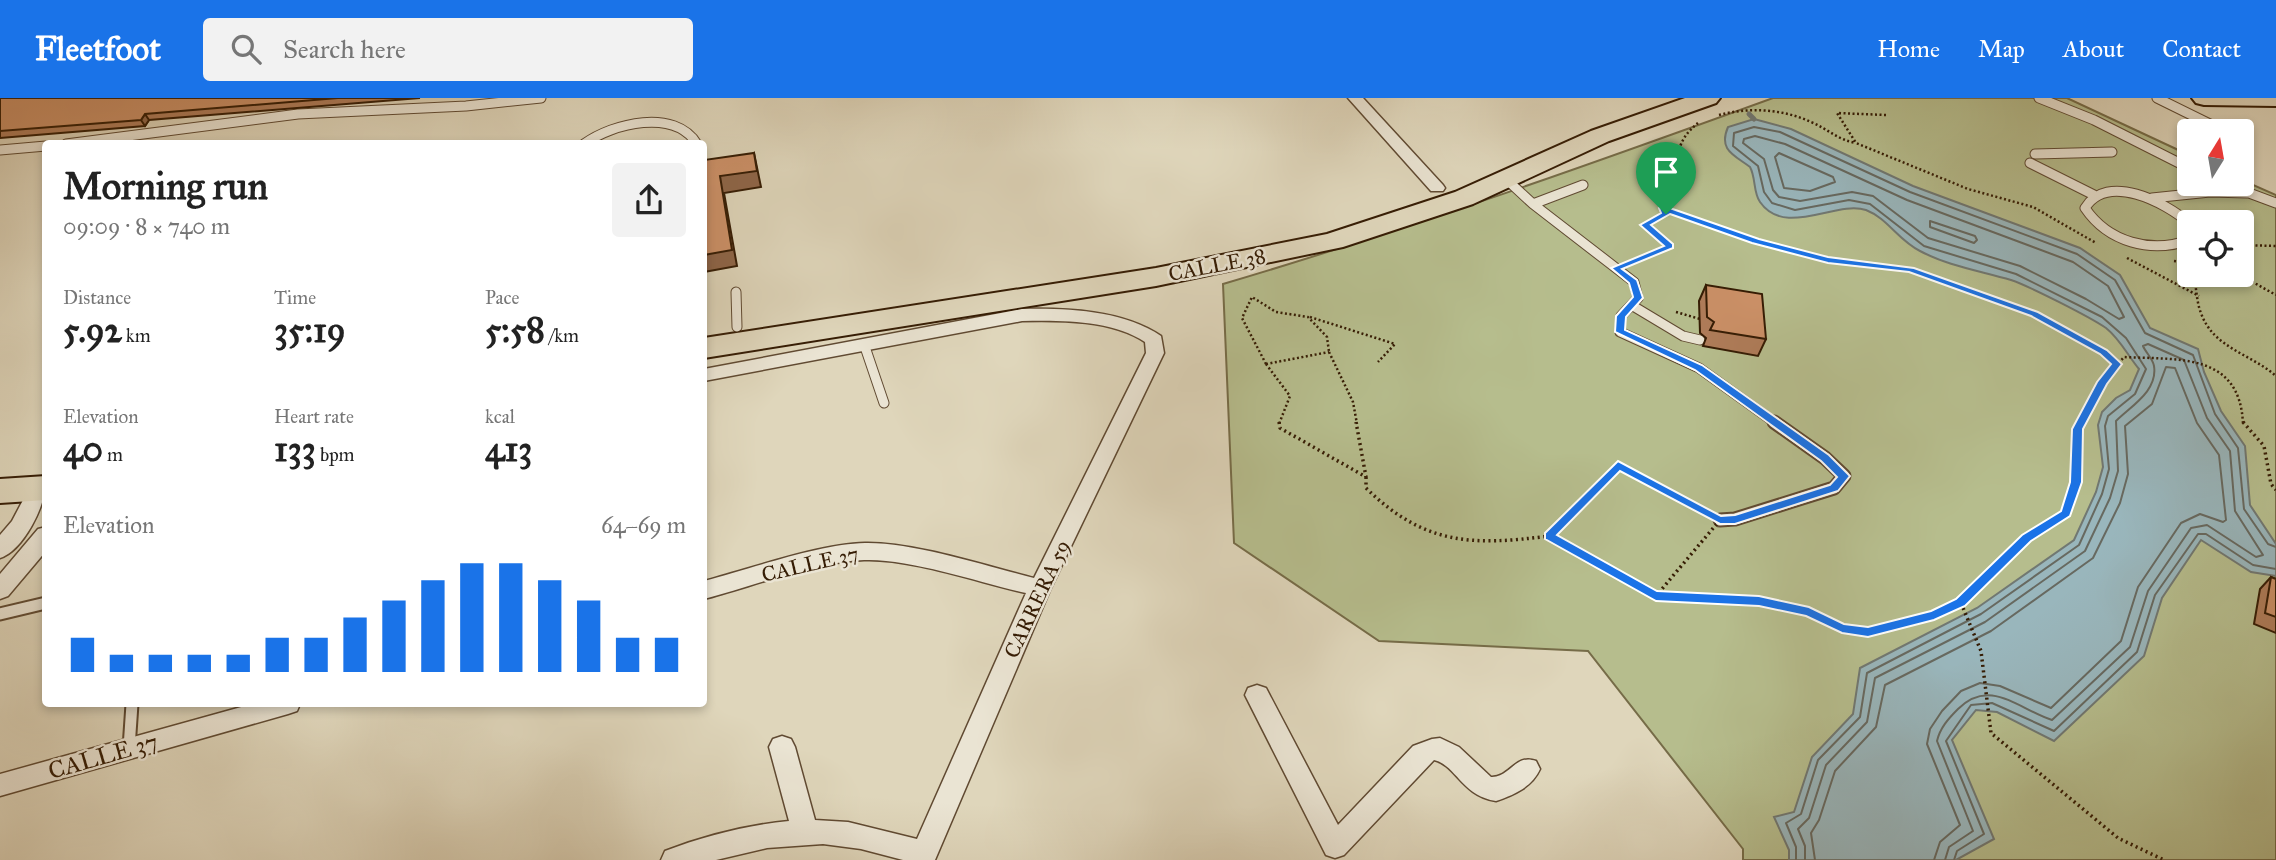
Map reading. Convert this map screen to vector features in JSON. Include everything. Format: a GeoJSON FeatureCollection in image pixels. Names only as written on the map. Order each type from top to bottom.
{"type":"FeatureCollection","features":[{"type":"Feature","properties":{"kind":"main road","name":"CALLE 38"},"geometry":{"type":"LineString","coordinates":[[707,333],[1139,266],[1259,240],[1350,216],[1437,188],[1585,122],[1657,98]]}},
{"type":"Feature","properties":{"kind":"main road"},"geometry":{"type":"LineString","coordinates":[[2206,98],[2276,99]]}},
{"type":"Feature","properties":{"kind":"main road","name":"CALLE 38"},"geometry":{"type":"LineString","coordinates":[[707,348],[1235,263],[1333,241],[1464,198],[1601,136],[1709,112]]}},
{"type":"Feature","properties":{"kind":"main road"},"geometry":{"type":"LineString","coordinates":[[0,471],[42,482]]}},
{"type":"Feature","properties":{"kind":"main road"},"geometry":{"type":"LineString","coordinates":[[0,491],[42,482]]}},
{"type":"Feature","properties":{"kind":"street"},"geometry":{"type":"LineString","coordinates":[[1355,98],[1437,188]]}},
{"type":"Feature","properties":{"kind":"street","name":"CARRERA 59"},"geometry":{"type":"LineString","coordinates":[[864,344],[1022,315],[1046,314],[1130,327],[1146,331],[1154,340],[1155,354],[1040,588],[922,857]]}},
{"type":"Feature","properties":{"kind":"street"},"geometry":{"type":"LineString","coordinates":[[707,373],[864,344]]}},
{"type":"Feature","properties":{"kind":"street"},"geometry":{"type":"LineString","coordinates":[[0,550],[10,526],[42,483]]}},
{"type":"Feature","properties":{"kind":"street"},"geometry":{"type":"LineString","coordinates":[[10,526],[42,526]]}},
{"type":"Feature","properties":{"kind":"street"},"geometry":{"type":"LineString","coordinates":[[0,590],[42,540]]}},
{"type":"Feature","properties":{"kind":"street","name":"CALLE 37"},"geometry":{"type":"LineString","coordinates":[[707,589],[841,553],[868,551],[907,556],[1040,588]]}},
{"type":"Feature","properties":{"kind":"street"},"geometry":{"type":"LineString","coordinates":[[1256,695],[1331,853],[1422,754],[1432,749],[1444,750],[1477,782],[1488,788],[1505,786],[1527,769]]}},
{"type":"Feature","properties":{"kind":"street","name":"CALLE 37"},"geometry":{"type":"LineString","coordinates":[[0,785],[277,707]]}},
{"type":"Feature","properties":{"kind":"street"},"geometry":{"type":"LineString","coordinates":[[782,747],[804,832]]}},
{"type":"Feature","properties":{"kind":"street"},"geometry":{"type":"LineString","coordinates":[[675,860],[746,840],[804,832],[825,832],[865,839],[922,857]]}},
{"type":"Feature","properties":{"kind":"lane"},"geometry":{"type":"LineString","coordinates":[[97,140],[298,114],[466,106],[541,98]]}},
{"type":"Feature","properties":{"kind":"lane"},"geometry":{"type":"LineString","coordinates":[[2039,98],[2094,120],[2177,162]]}},
{"type":"Feature","properties":{"kind":"lane"},"geometry":{"type":"LineString","coordinates":[[2157,98],[2200,119]]}},
{"type":"Feature","properties":{"kind":"lane"},"geometry":{"type":"LineString","coordinates":[[588,140],[634,125],[660,123],[688,129],[696,140]]}},
{"type":"Feature","properties":{"kind":"lane"},"geometry":{"type":"LineString","coordinates":[[0,150],[42,146]]}},
{"type":"Feature","properties":{"kind":"lane"},"geometry":{"type":"LineString","coordinates":[[2035,154],[2112,152]]}},
{"type":"Feature","properties":{"kind":"lane"},"geometry":{"type":"LineString","coordinates":[[2030,163],[2095,195]]}},
{"type":"Feature","properties":{"kind":"lane"},"geometry":{"type":"LineString","coordinates":[[1506,179],[1533,204],[1633,282],[1638,298],[1621,316],[1620,332],[1699,368],[1832,463],[1844,476],[1834,488],[1735,519],[1720,520]]}},
{"type":"Feature","properties":{"kind":"lane"},"geometry":{"type":"LineString","coordinates":[[1533,204],[1583,186]]}},
{"type":"Feature","properties":{"kind":"lane"},"geometry":{"type":"LineString","coordinates":[[2177,213],[2151,198],[2121,192],[2095,195],[2087,200],[2085,208],[2099,226],[2114,234],[2158,246],[2177,245]]}},
{"type":"Feature","properties":{"kind":"lane"},"geometry":{"type":"LineString","coordinates":[[2151,198],[2177,195]]}},
{"type":"Feature","properties":{"kind":"lane"},"geometry":{"type":"LineString","coordinates":[[2254,195],[2276,203]]}},
{"type":"Feature","properties":{"kind":"lane"},"geometry":{"type":"LineString","coordinates":[[736,292],[737,327]]}},
{"type":"Feature","properties":{"kind":"lane"},"geometry":{"type":"LineString","coordinates":[[1633,306],[1683,336],[1700,340]]}},
{"type":"Feature","properties":{"kind":"lane"},"geometry":{"type":"LineString","coordinates":[[864,344],[884,403]]}},
{"type":"Feature","properties":{"kind":"lane"},"geometry":{"type":"LineString","coordinates":[[0,614],[42,604]]}},
{"type":"Feature","properties":{"kind":"lane"},"geometry":{"type":"LineString","coordinates":[[129,748],[132,707]]}},
{"type":"Feature","properties":{"kind":"path"},"geometry":{"type":"LineString","coordinates":[[1678,190],[1674,163],[1678,145],[1709,112],[1787,114],[1813,122],[1839,141],[1856,144],[1968,189],[2033,207],[2082,237],[2105,247]]}},
{"type":"Feature","properties":{"kind":"path"},"geometry":{"type":"LineString","coordinates":[[1856,144],[1837,113],[1886,115]]}},
{"type":"Feature","properties":{"kind":"path"},"geometry":{"type":"LineString","coordinates":[[1663,180],[1678,190]]}},
{"type":"Feature","properties":{"kind":"path"},"geometry":{"type":"LineString","coordinates":[[1616,268],[1670,246],[1645,225],[1666,214],[1666,197],[1678,190]]}},
{"type":"Feature","properties":{"kind":"path"},"geometry":{"type":"LineString","coordinates":[[1664,208],[1793,252],[1828,260],[1911,270],[2035,314],[2103,352],[2117,364]]}},
{"type":"Feature","properties":{"kind":"path"},"geometry":{"type":"LineString","coordinates":[[2254,244],[2276,246]]}},
{"type":"Feature","properties":{"kind":"path"},"geometry":{"type":"LineString","coordinates":[[2116,252],[2199,296]]}},
{"type":"Feature","properties":{"kind":"path"},"geometry":{"type":"LineString","coordinates":[[2124,254],[2144,258]]}},
{"type":"Feature","properties":{"kind":"path"},"geometry":{"type":"LineString","coordinates":[[2168,261],[2177,262]]}},
{"type":"Feature","properties":{"kind":"path"},"geometry":{"type":"LineString","coordinates":[[2254,283],[2276,295]]}},
{"type":"Feature","properties":{"kind":"path"},"geometry":{"type":"LineString","coordinates":[[2198,287],[2201,316],[2214,336],[2229,350],[2255,359],[2276,376]]}},
{"type":"Feature","properties":{"kind":"path"},"geometry":{"type":"LineString","coordinates":[[1366,477],[1280,428],[1279,422],[1290,396],[1266,364],[1242,318],[1249,300],[1252,297],[1276,312],[1308,317],[1395,344],[1378,362]]}},
{"type":"Feature","properties":{"kind":"path"},"geometry":{"type":"LineString","coordinates":[[1308,317],[1327,337],[1329,352],[1353,402],[1366,488],[1385,510],[1430,535],[1505,543],[1549,536],[1618,465],[1720,520],[1656,596]]}},
{"type":"Feature","properties":{"kind":"path"},"geometry":{"type":"LineString","coordinates":[[1266,364],[1329,352]]}},
{"type":"Feature","properties":{"kind":"path"},"geometry":{"type":"LineString","coordinates":[[1549,536],[1656,596],[1759,601],[1809,612],[1842,628],[1868,632],[1934,615],[1961,602],[2026,538],[2066,513],[2076,482],[2078,429],[2102,382],[2124,357],[2215,366],[2230,381],[2243,405],[2243,425],[2264,446],[2271,484],[2276,490]]}},
{"type":"Feature","properties":{"kind":"path"},"geometry":{"type":"LineString","coordinates":[[1961,602],[1981,651],[1991,733],[2118,838],[2164,860]]}},
{"type":"Feature","properties":{"kind":"green space"},"geometry":{"type":"Polygon","coordinates":[[[1773,98],[2067,98],[2177,149],[2177,196],[2254,196],[2254,185],[2276,195],[2276,860],[1743,860],[1743,849],[1588,651],[1379,641],[1234,543],[1223,284],[1568,171],[1773,98]]]}},
{"type":"Feature","properties":{"kind":"water"},"geometry":{"type":"Polygon","coordinates":[[[1754,119],[1791,129],[1913,186],[2080,248],[2120,275],[2150,328],[2198,349],[2204,372],[2221,411],[2245,446],[2250,505],[2276,544],[2276,576],[2251,572],[2201,540],[2162,598],[2144,656],[2054,741],[1997,712],[1976,710],[1952,740],[1994,839],[1956,860],[1789,860],[1789,850],[1774,817],[1794,812],[1812,757],[1853,714],[1860,668],[1977,608],[2074,540],[2096,492],[2103,467],[2098,425],[2102,412],[2116,398],[2130,390],[2139,369],[2116,337],[2098,323],[2020,283],[1953,264],[1920,251],[1866,210],[1854,208],[1797,218],[1783,217],[1771,212],[1758,198],[1750,167],[1726,147],[1725,135],[1728,127],[1754,119]]]}},
{"type":"Feature","properties":{"kind":"building"},"geometry":{"type":"Polygon","coordinates":[[[0,98],[338,98],[145,114],[141,120],[0,131],[0,98]]]}},
{"type":"Feature","properties":{"kind":"building"},"geometry":{"type":"Polygon","coordinates":[[[754,153],[757,171],[720,176],[732,250],[707,254],[707,160],[754,153]]]}},
{"type":"Feature","properties":{"kind":"building"},"geometry":{"type":"Polygon","coordinates":[[[1706,285],[1762,294],[1766,339],[1710,330],[1714,322],[1707,317],[1706,285]]]}},
{"type":"Feature","properties":{"kind":"building"},"geometry":{"type":"Polygon","coordinates":[[[2271,577],[2276,579],[2276,617],[2265,613],[2271,577]]]}},
{"type":"Feature","properties":{"kind":"waterway"},"geometry":{"type":"LineString","coordinates":[[1749,114],[1754,119]]}},
{"type":"Feature","properties":{"kind":"route"},"geometry":{"type":"LineString","coordinates":[[1664,208],[1756,241],[1828,260],[1911,270],[2035,314],[2103,352],[2117,364],[2102,382],[2078,429],[2076,482],[2066,513],[2026,538],[1961,602],[1934,615],[1868,632],[1842,628],[1809,612],[1759,601],[1656,596],[1549,536],[1618,465],[1720,520],[1735,519],[1834,488],[1844,476],[1825,458],[1699,368],[1620,332],[1621,316],[1638,298],[1633,282],[1616,268],[1670,246],[1645,225],[1666,214],[1664,208]]}}]}
